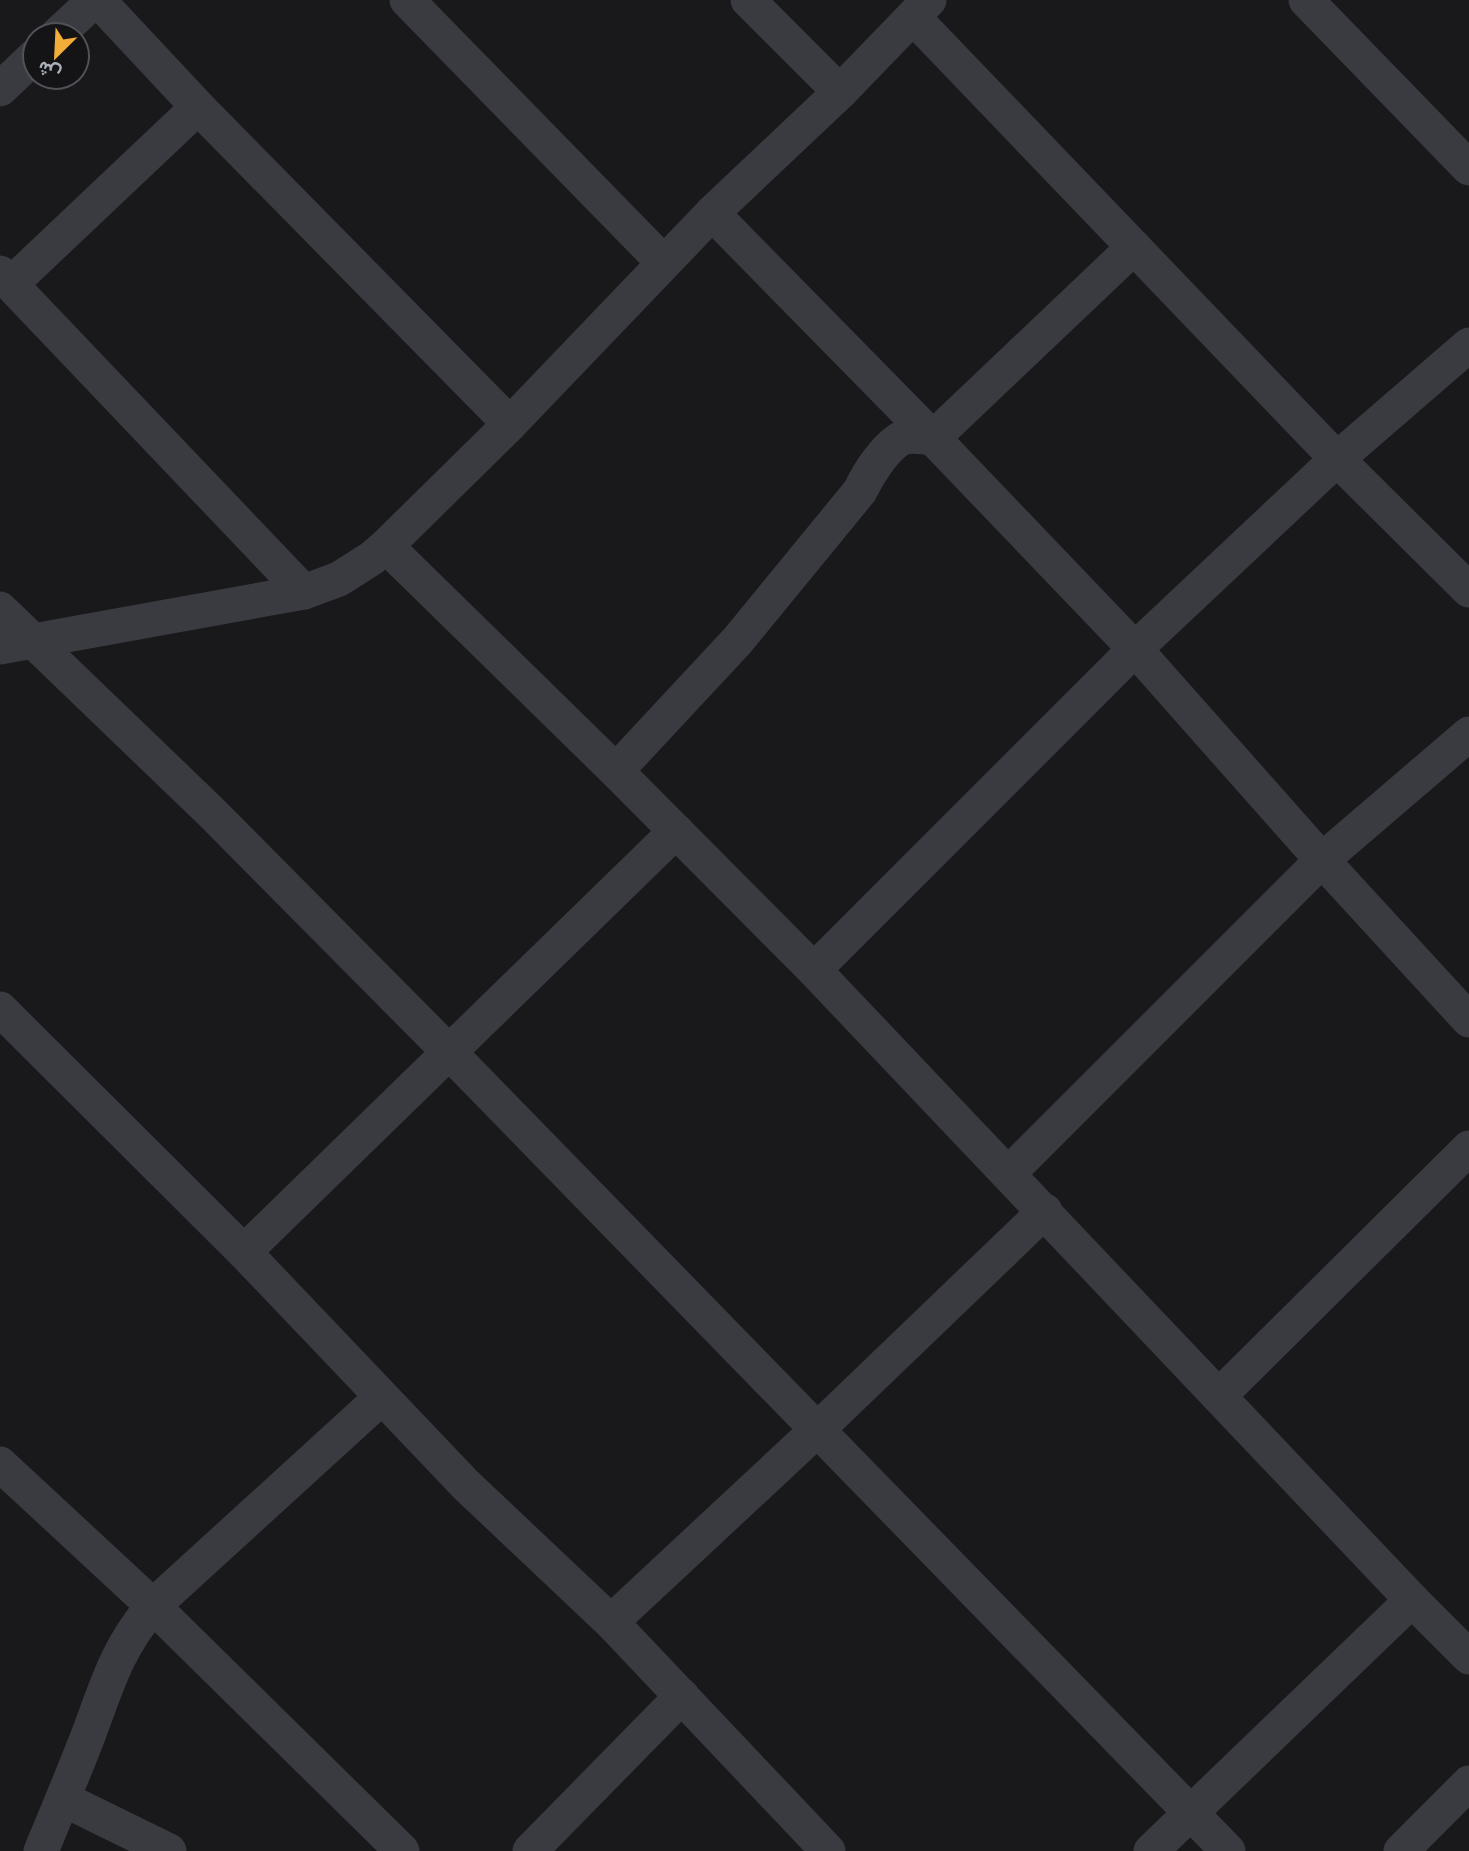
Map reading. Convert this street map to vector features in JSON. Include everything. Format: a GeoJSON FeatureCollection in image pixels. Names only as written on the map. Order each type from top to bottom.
{"type":"FeatureCollection","features":[{"type":"Feature","properties":{"kind":"street"},"geometry":{"type":"LineString","coordinates":[[73,21],[96,0],[510,424]]}},
{"type":"Feature","properties":{"kind":"street"},"geometry":{"type":"LineString","coordinates":[[407,0],[663,262]]}},
{"type":"Feature","properties":{"kind":"street"},"geometry":{"type":"LineString","coordinates":[[748,0],[840,92]]}},
{"type":"Feature","properties":{"kind":"street"},"geometry":{"type":"LineString","coordinates":[[1306,0],[1469,168]]}},
{"type":"Feature","properties":{"kind":"street"},"geometry":{"type":"LineString","coordinates":[[0,647],[304,592],[339,579],[372,558],[510,424],[663,262],[840,92],[921,9],[1134,247],[1337,459],[1469,590]]}},
{"type":"Feature","properties":{"kind":"street"},"geometry":{"type":"LineString","coordinates":[[0,89],[21,69]]}},
{"type":"Feature","properties":{"kind":"street"},"geometry":{"type":"LineString","coordinates":[[198,107],[6,278],[304,592]]}},
{"type":"Feature","properties":{"kind":"street"},"geometry":{"type":"LineString","coordinates":[[712,214],[933,438],[1135,649],[1322,860],[1469,1020]]}},
{"type":"Feature","properties":{"kind":"street"},"geometry":{"type":"LineString","coordinates":[[933,438],[1134,247]]}},
{"type":"Feature","properties":{"kind":"street"},"geometry":{"type":"LineString","coordinates":[[814,970],[1135,649],[1337,459],[1469,345]]}},
{"type":"Feature","properties":{"kind":"street"},"geometry":{"type":"LineString","coordinates":[[616,771],[738,640],[860,491],[871,469],[901,438],[933,438]]}},
{"type":"Feature","properties":{"kind":"street"},"geometry":{"type":"LineString","coordinates":[[386,546],[814,970],[1469,1657]]}},
{"type":"Feature","properties":{"kind":"street"},"geometry":{"type":"LineString","coordinates":[[0,609],[212,813],[450,1053],[1228,1851]]}},
{"type":"Feature","properties":{"kind":"street"},"geometry":{"type":"LineString","coordinates":[[1009,1173],[1322,860],[1469,734]]}},
{"type":"Feature","properties":{"kind":"street"},"geometry":{"type":"LineString","coordinates":[[244,1252],[676,831]]}},
{"type":"Feature","properties":{"kind":"street"},"geometry":{"type":"LineString","coordinates":[[0,1009],[244,1252],[466,1485],[611,1622],[828,1851]]}},
{"type":"Feature","properties":{"kind":"street"},"geometry":{"type":"LineString","coordinates":[[1219,1396],[1469,1148]]}},
{"type":"Feature","properties":{"kind":"street"},"geometry":{"type":"LineString","coordinates":[[611,1622],[818,1429],[1045,1211]]}},
{"type":"Feature","properties":{"kind":"street"},"geometry":{"type":"LineString","coordinates":[[41,1851],[120,1653],[136,1626],[153,1606],[382,1397]]}},
{"type":"Feature","properties":{"kind":"street"},"geometry":{"type":"LineString","coordinates":[[0,1464],[153,1606],[402,1851]]}},
{"type":"Feature","properties":{"kind":"street"},"geometry":{"type":"LineString","coordinates":[[1151,1851],[1412,1600]]}},
{"type":"Feature","properties":{"kind":"street"},"geometry":{"type":"LineString","coordinates":[[530,1851],[681,1696]]}},
{"type":"Feature","properties":{"kind":"street"},"geometry":{"type":"LineString","coordinates":[[1401,1851],[1469,1783]]}},
{"type":"Feature","properties":{"kind":"street"},"geometry":{"type":"LineString","coordinates":[[63,1799],[169,1851]]}}]}
